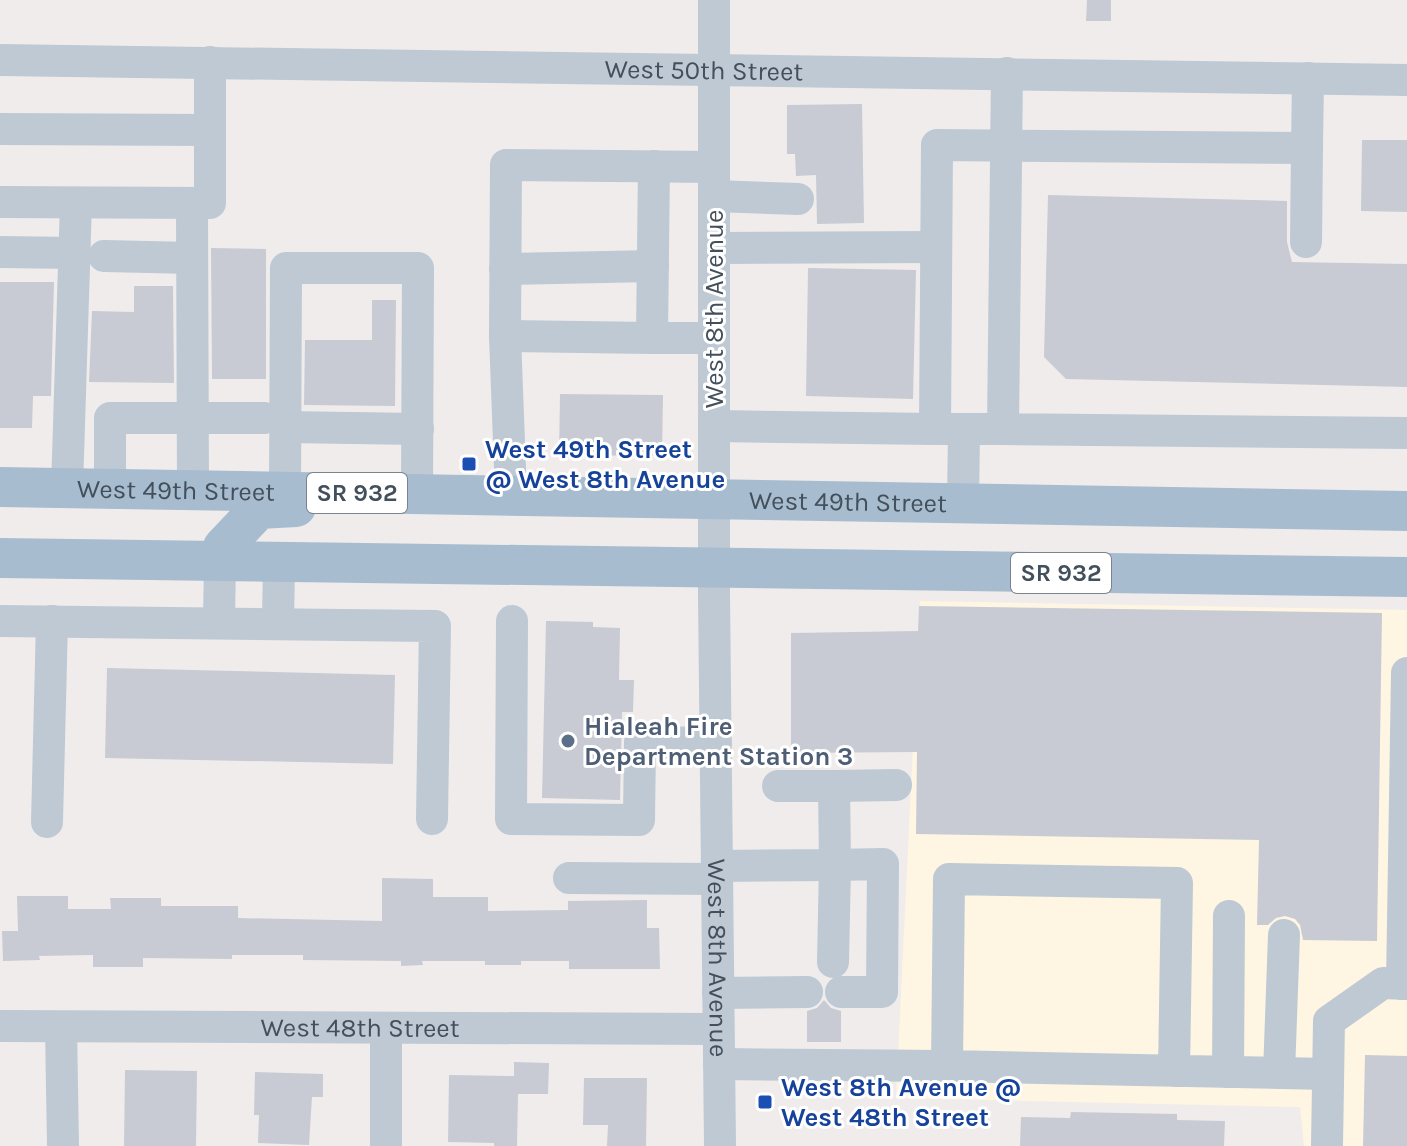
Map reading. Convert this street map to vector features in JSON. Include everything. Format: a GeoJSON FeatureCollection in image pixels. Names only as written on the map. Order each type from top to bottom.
{"type":"FeatureCollection","features":[{"type":"Feature","properties":{"kind":"main road","name":"West 49th Street"},"geometry":{"type":"LineString","coordinates":[[0,487],[1407,511]]}},
{"type":"Feature","properties":{"kind":"main road"},"geometry":{"type":"LineString","coordinates":[[220,561],[223,547],[259,509],[275,506],[377,508],[424,494]]}},
{"type":"Feature","properties":{"kind":"main road","name":"SR 932"},"geometry":{"type":"LineString","coordinates":[[0,558],[1398,576]]}},
{"type":"Feature","properties":{"kind":"street","name":"West 8th Avenue"},"geometry":{"type":"LineString","coordinates":[[714,0],[714,568],[720,1146]]}},
{"type":"Feature","properties":{"kind":"street","name":"West 50th Street"},"geometry":{"type":"LineString","coordinates":[[0,60],[1407,80]]}},
{"type":"Feature","properties":{"kind":"street"},"geometry":{"type":"LineString","coordinates":[[0,202],[210,203],[210,62]]}},
{"type":"Feature","properties":{"kind":"street"},"geometry":{"type":"LineString","coordinates":[[1003,429],[1007,73]]}},
{"type":"Feature","properties":{"kind":"street"},"geometry":{"type":"LineString","coordinates":[[1306,242],[1308,78]]}},
{"type":"Feature","properties":{"kind":"street"},"geometry":{"type":"LineString","coordinates":[[0,129],[210,130]]}},
{"type":"Feature","properties":{"kind":"street"},"geometry":{"type":"LineString","coordinates":[[963,504],[949,429],[936,247],[937,145],[1307,148]]}},
{"type":"Feature","properties":{"kind":"street"},"geometry":{"type":"LineString","coordinates":[[511,495],[505,336],[506,165],[654,166],[798,199]]}},
{"type":"Feature","properties":{"kind":"street"},"geometry":{"type":"LineString","coordinates":[[652,338],[654,166]]}},
{"type":"Feature","properties":{"kind":"street"},"geometry":{"type":"LineString","coordinates":[[67,488],[89,254],[76,203]]}},
{"type":"Feature","properties":{"kind":"street"},"geometry":{"type":"LineString","coordinates":[[192,203],[193,490]]}},
{"type":"Feature","properties":{"kind":"street"},"geometry":{"type":"LineString","coordinates":[[715,248],[936,247]]}},
{"type":"Feature","properties":{"kind":"street"},"geometry":{"type":"LineString","coordinates":[[0,252],[192,258]]}},
{"type":"Feature","properties":{"kind":"street"},"geometry":{"type":"LineString","coordinates":[[505,269],[653,266]]}},
{"type":"Feature","properties":{"kind":"street"},"geometry":{"type":"LineString","coordinates":[[285,492],[275,422],[286,268],[418,268],[418,429],[424,494]]}},
{"type":"Feature","properties":{"kind":"street"},"geometry":{"type":"LineString","coordinates":[[505,336],[714,338]]}},
{"type":"Feature","properties":{"kind":"street"},"geometry":{"type":"LineString","coordinates":[[110,488],[110,418],[192,418],[418,429]]}},
{"type":"Feature","properties":{"kind":"street"},"geometry":{"type":"LineString","coordinates":[[715,426],[1407,433]]}},
{"type":"Feature","properties":{"kind":"street"},"geometry":{"type":"LineString","coordinates":[[219,621],[220,561]]}},
{"type":"Feature","properties":{"kind":"street"},"geometry":{"type":"LineString","coordinates":[[278,623],[279,562]]}},
{"type":"Feature","properties":{"kind":"street"},"geometry":{"type":"LineString","coordinates":[[0,621],[219,621],[435,626],[432,819]]}},
{"type":"Feature","properties":{"kind":"street"},"geometry":{"type":"LineString","coordinates":[[47,822],[52,621]]}},
{"type":"Feature","properties":{"kind":"street"},"geometry":{"type":"LineString","coordinates":[[512,621],[511,819],[639,820],[640,742],[716,743]]}},
{"type":"Feature","properties":{"kind":"street"},"geometry":{"type":"LineString","coordinates":[[1327,1146],[1329,1021],[1383,983],[1405,984],[1407,673]]}},
{"type":"Feature","properties":{"kind":"street"},"geometry":{"type":"LineString","coordinates":[[778,786],[896,785]]}},
{"type":"Feature","properties":{"kind":"street"},"geometry":{"type":"LineString","coordinates":[[569,878],[835,865],[883,864],[882,992],[837,977],[835,865],[834,786]]}},
{"type":"Feature","properties":{"kind":"street"},"geometry":{"type":"LineString","coordinates":[[947,1066],[949,879],[1177,883],[1174,1071]]}},
{"type":"Feature","properties":{"kind":"street"},"geometry":{"type":"LineString","coordinates":[[1228,1072],[1229,916]]}},
{"type":"Feature","properties":{"kind":"street"},"geometry":{"type":"LineString","coordinates":[[1279,1073],[1284,935]]}},
{"type":"Feature","properties":{"kind":"street"},"geometry":{"type":"LineString","coordinates":[[718,993],[807,992]]}},
{"type":"Feature","properties":{"kind":"street","name":"West 48th Street"},"geometry":{"type":"LineString","coordinates":[[0,1026],[718,1029]]}},
{"type":"Feature","properties":{"kind":"street"},"geometry":{"type":"LineString","coordinates":[[61,1027],[63,1146]]}},
{"type":"Feature","properties":{"kind":"street"},"geometry":{"type":"LineString","coordinates":[[386,1030],[386,1146]]}},
{"type":"Feature","properties":{"kind":"street"},"geometry":{"type":"LineString","coordinates":[[719,1064],[1327,1074]]}},
{"type":"Feature","properties":{"kind":"shaded area"},"geometry":{"type":"Polygon","coordinates":[[[920,601],[1407,610],[1407,1146],[1304,1146],[1300,1107],[896,1098],[920,601]]]}},
{"type":"Feature","properties":{"kind":"building"},"geometry":{"type":"Polygon","coordinates":[[[1087,0],[1111,0],[1111,21],[1086,21],[1087,0]]]}},
{"type":"Feature","properties":{"kind":"building"},"geometry":{"type":"Polygon","coordinates":[[[862,104],[864,223],[817,224],[816,175],[796,176],[795,154],[787,154],[787,105],[862,104]]]}},
{"type":"Feature","properties":{"kind":"building"},"geometry":{"type":"Polygon","coordinates":[[[1362,140],[1407,140],[1407,212],[1361,211],[1362,140]]]}},
{"type":"Feature","properties":{"kind":"building"},"geometry":{"type":"Polygon","coordinates":[[[1048,195],[1287,201],[1287,242],[1292,262],[1407,264],[1407,387],[1066,379],[1044,357],[1048,195]]]}},
{"type":"Feature","properties":{"kind":"building"},"geometry":{"type":"Polygon","coordinates":[[[211,248],[266,249],[266,379],[212,379],[211,248]]]}},
{"type":"Feature","properties":{"kind":"building"},"geometry":{"type":"Polygon","coordinates":[[[808,268],[916,270],[913,399],[806,396],[808,268]]]}},
{"type":"Feature","properties":{"kind":"building"},"geometry":{"type":"Polygon","coordinates":[[[0,282],[54,282],[51,396],[33,396],[32,428],[0,428],[0,282]]]}},
{"type":"Feature","properties":{"kind":"building"},"geometry":{"type":"Polygon","coordinates":[[[134,286],[173,286],[174,383],[89,382],[92,311],[134,312],[134,286]]]}},
{"type":"Feature","properties":{"kind":"building"},"geometry":{"type":"Polygon","coordinates":[[[372,300],[396,300],[395,406],[304,405],[305,340],[372,340],[372,300]]]}},
{"type":"Feature","properties":{"kind":"building"},"geometry":{"type":"Polygon","coordinates":[[[560,394],[663,395],[662,456],[559,455],[560,394]]]}},
{"type":"Feature","properties":{"kind":"building"},"geometry":{"type":"Polygon","coordinates":[[[919,606],[1382,613],[1377,941],[1303,940],[1300,925],[1295,919],[1285,916],[1276,918],[1268,925],[1257,925],[1259,840],[916,834],[917,752],[791,753],[791,633],[918,631],[919,606]]]}},
{"type":"Feature","properties":{"kind":"building"},"geometry":{"type":"Polygon","coordinates":[[[546,621],[593,622],[593,627],[620,628],[619,680],[634,680],[633,712],[622,712],[620,800],[542,798],[546,621]]]}},
{"type":"Feature","properties":{"kind":"building"},"geometry":{"type":"Polygon","coordinates":[[[107,668],[395,675],[393,764],[105,758],[107,668]]]}},
{"type":"Feature","properties":{"kind":"building"},"geometry":{"type":"Polygon","coordinates":[[[382,878],[433,879],[433,897],[488,897],[488,911],[568,910],[568,901],[647,900],[647,928],[659,928],[660,969],[569,969],[569,961],[485,965],[485,961],[422,961],[423,965],[401,966],[401,961],[303,960],[303,955],[232,955],[232,959],[143,958],[143,967],[93,967],[93,955],[39,956],[40,960],[3,961],[2,931],[18,931],[17,896],[68,896],[68,909],[111,909],[110,898],[161,898],[161,906],[238,906],[238,918],[382,921],[382,878]]]}},
{"type":"Feature","properties":{"kind":"building"},"geometry":{"type":"Polygon","coordinates":[[[824,1000],[831,1008],[841,1011],[841,1042],[807,1042],[807,1011],[817,1008],[824,1000]]]}},
{"type":"Feature","properties":{"kind":"building"},"geometry":{"type":"Polygon","coordinates":[[[1365,1055],[1407,1056],[1407,1146],[1363,1146],[1365,1055]]]}},
{"type":"Feature","properties":{"kind":"building"},"geometry":{"type":"Polygon","coordinates":[[[514,1062],[549,1063],[548,1094],[518,1094],[517,1146],[448,1142],[449,1075],[514,1076],[514,1062]]]}},
{"type":"Feature","properties":{"kind":"building"},"geometry":{"type":"Polygon","coordinates":[[[125,1070],[197,1071],[196,1146],[124,1146],[125,1070]]]}},
{"type":"Feature","properties":{"kind":"building"},"geometry":{"type":"Polygon","coordinates":[[[255,1072],[323,1074],[323,1097],[312,1097],[309,1145],[258,1143],[259,1115],[254,1115],[255,1072]]]}},
{"type":"Feature","properties":{"kind":"building"},"geometry":{"type":"Polygon","coordinates":[[[584,1078],[647,1078],[646,1146],[607,1146],[608,1125],[583,1125],[584,1078]]]}},
{"type":"Feature","properties":{"kind":"building"},"geometry":{"type":"Polygon","coordinates":[[[1071,1112],[1177,1114],[1177,1120],[1225,1121],[1224,1146],[1020,1146],[1021,1117],[1070,1118],[1071,1112]]]}},
{"type":"Feature","properties":{"kind":"place","name":"West 49th Street @ West 8th Avenue"},"geometry":{"type":"Point","coordinates":[469,464]}},
{"type":"Feature","properties":{"kind":"place","name":"Hialeah Fire Department Station 3"},"geometry":{"type":"Point","coordinates":[568,741]}},
{"type":"Feature","properties":{"kind":"place","name":"West 8th Avenue @ West 48th Street"},"geometry":{"type":"Point","coordinates":[765,1102]}}]}
